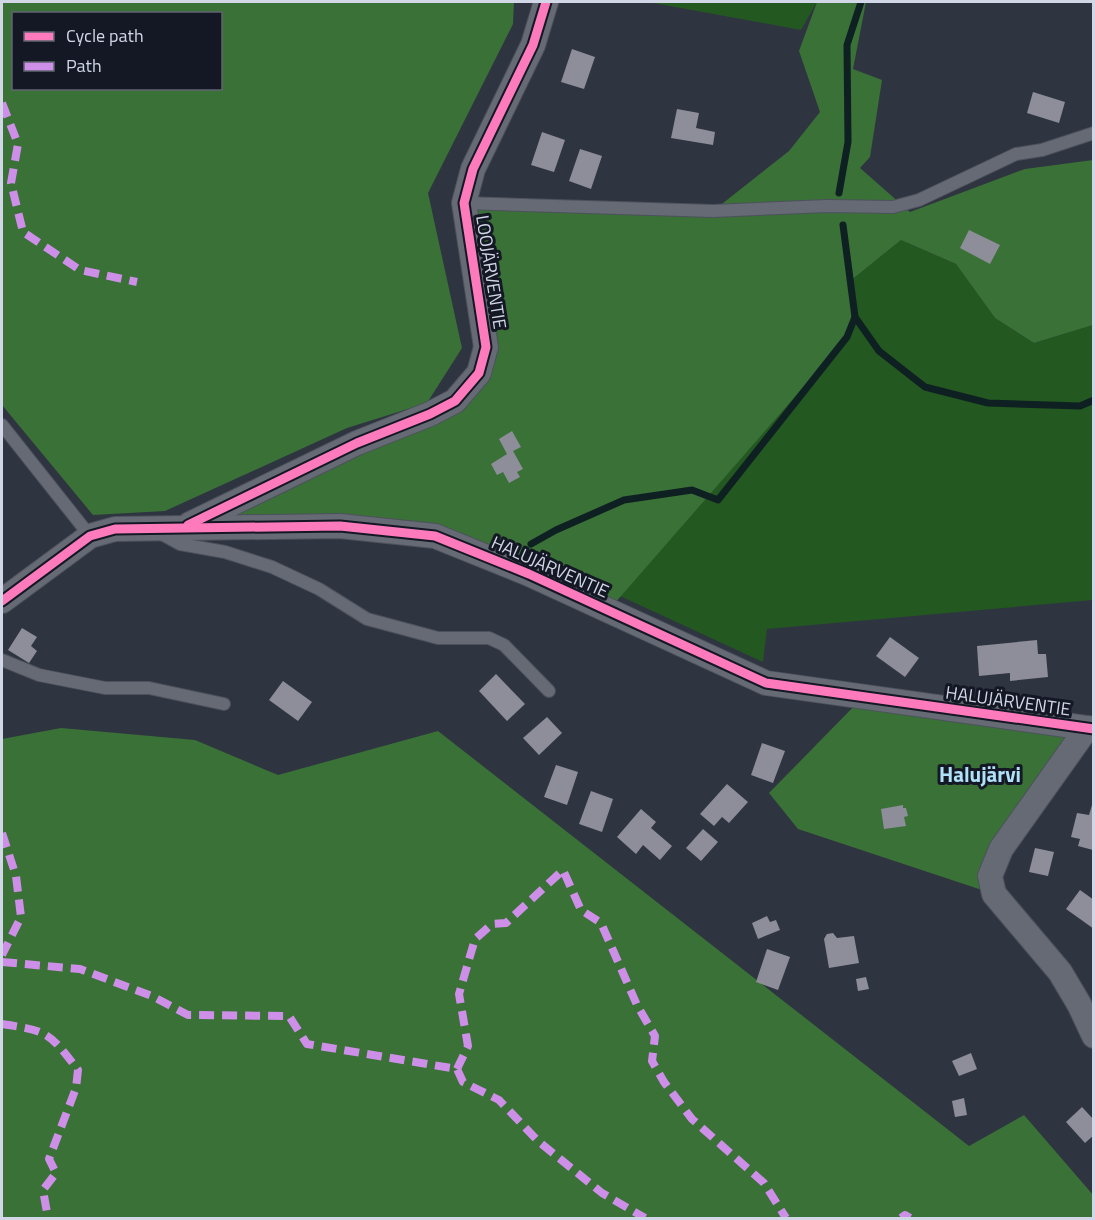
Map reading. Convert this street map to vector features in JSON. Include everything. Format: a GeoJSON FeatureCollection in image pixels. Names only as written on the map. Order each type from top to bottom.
{"type":"FeatureCollection","features":[{"type":"Feature","properties":{"kind":"street","name":"LOOJÄRVENTIE"},"geometry":{"type":"LineString","coordinates":[[185,527],[357,443],[430,414],[455,401],[479,373],[486,347],[464,203],[473,169],[533,45],[546,2]]}},
{"type":"Feature","properties":{"kind":"street","name":"HALUJÄRVENTIE"},"geometry":{"type":"LineString","coordinates":[[2,601],[90,536],[115,529],[340,526],[435,536],[529,574],[766,682],[1090,728]]}},
{"type":"Feature","properties":{"kind":"street"},"geometry":{"type":"LineString","coordinates":[[1090,728],[1001,849],[990,876],[994,894],[1060,972],[1094,1036]]}},
{"type":"Feature","properties":{"kind":"lane"},"geometry":{"type":"LineString","coordinates":[[464,203],[713,211],[827,206],[893,207],[919,200],[1016,154],[1042,150],[1094,133]]}},
{"type":"Feature","properties":{"kind":"lane"},"geometry":{"type":"LineString","coordinates":[[2,425],[90,536]]}},
{"type":"Feature","properties":{"kind":"lane"},"geometry":{"type":"LineString","coordinates":[[149,527],[180,544],[225,552],[272,567],[319,589],[367,619],[438,638],[489,638],[504,645],[549,691]]}},
{"type":"Feature","properties":{"kind":"lane"},"geometry":{"type":"LineString","coordinates":[[2,660],[39,675],[83,684],[105,688],[149,688],[224,704]]}},
{"type":"Feature","properties":{"kind":"green space"},"geometry":{"type":"Polygon","coordinates":[[[2,2],[514,2],[513,24],[428,193],[462,348],[427,403],[347,428],[165,511],[93,515],[2,405],[2,2]]]}},
{"type":"Feature","properties":{"kind":"green space"},"geometry":{"type":"Polygon","coordinates":[[[648,2],[817,2],[801,30],[648,2]]]}},
{"type":"Feature","properties":{"kind":"green space"},"geometry":{"type":"Polygon","coordinates":[[[817,2],[866,2],[853,69],[882,80],[870,157],[860,168],[910,212],[1025,169],[1093,160],[1093,325],[1034,343],[995,318],[956,264],[901,240],[849,282],[855,317],[847,337],[608,611],[435,536],[185,527],[430,414],[479,373],[464,203],[713,211],[789,151],[820,112],[799,51],[817,2]]]}},
{"type":"Feature","properties":{"kind":"green space"},"geometry":{"type":"Polygon","coordinates":[[[901,240],[956,264],[995,318],[1034,343],[1093,325],[1093,600],[767,629],[763,662],[620,596],[847,337],[855,317],[849,282],[901,240]]]}},
{"type":"Feature","properties":{"kind":"green space"},"geometry":{"type":"Polygon","coordinates":[[[863,697],[1087,728],[1001,849],[994,894],[798,829],[769,793],[863,697]]]}},
{"type":"Feature","properties":{"kind":"green space"},"geometry":{"type":"Polygon","coordinates":[[[61,728],[195,740],[278,775],[438,731],[969,1146],[1024,1115],[1094,1196],[1093,1218],[2,1218],[2,739],[61,728]]]}},
{"type":"Feature","properties":{"kind":"building"},"geometry":{"type":"Polygon","coordinates":[[[572,49],[595,57],[584,89],[561,82],[572,49]]]}},
{"type":"Feature","properties":{"kind":"building"},"geometry":{"type":"Polygon","coordinates":[[[1033,92],[1065,102],[1059,123],[1027,113],[1033,92]]]}},
{"type":"Feature","properties":{"kind":"building"},"geometry":{"type":"Polygon","coordinates":[[[677,109],[699,113],[696,128],[715,132],[713,145],[671,138],[677,109]]]}},
{"type":"Feature","properties":{"kind":"building"},"geometry":{"type":"Polygon","coordinates":[[[542,132],[565,140],[554,172],[531,165],[542,132]]]}},
{"type":"Feature","properties":{"kind":"building"},"geometry":{"type":"Polygon","coordinates":[[[580,149],[602,156],[591,189],[569,181],[580,149]]]}},
{"type":"Feature","properties":{"kind":"building"},"geometry":{"type":"Polygon","coordinates":[[[969,230],[1000,245],[990,264],[960,248],[969,230]]]}},
{"type":"Feature","properties":{"kind":"building"},"geometry":{"type":"Polygon","coordinates":[[[512,431],[521,447],[513,451],[523,469],[517,472],[520,477],[509,483],[503,472],[497,475],[491,464],[507,454],[499,439],[512,431]]]}},
{"type":"Feature","properties":{"kind":"building"},"geometry":{"type":"Polygon","coordinates":[[[22,628],[37,637],[31,646],[37,651],[29,663],[8,650],[22,628]]]}},
{"type":"Feature","properties":{"kind":"building"},"geometry":{"type":"Polygon","coordinates":[[[890,637],[919,658],[905,677],[876,656],[890,637]]]}},
{"type":"Feature","properties":{"kind":"building"},"geometry":{"type":"Polygon","coordinates":[[[1037,640],[1038,654],[1046,654],[1048,677],[1010,681],[1010,673],[979,676],[977,646],[1037,640]]]}},
{"type":"Feature","properties":{"kind":"building"},"geometry":{"type":"Polygon","coordinates":[[[496,674],[525,704],[507,721],[479,691],[496,674]]]}},
{"type":"Feature","properties":{"kind":"building"},"geometry":{"type":"Polygon","coordinates":[[[283,681],[312,702],[298,721],[269,700],[283,681]]]}},
{"type":"Feature","properties":{"kind":"building"},"geometry":{"type":"Polygon","coordinates":[[[547,717],[562,733],[539,755],[523,738],[547,717]]]}},
{"type":"Feature","properties":{"kind":"building"},"geometry":{"type":"Polygon","coordinates":[[[762,743],[785,751],[773,783],[751,775],[762,743]]]}},
{"type":"Feature","properties":{"kind":"building"},"geometry":{"type":"Polygon","coordinates":[[[556,765],[578,772],[567,805],[544,797],[556,765]]]}},
{"type":"Feature","properties":{"kind":"building"},"geometry":{"type":"Polygon","coordinates":[[[727,784],[748,802],[729,823],[722,817],[714,826],[700,814],[727,784]]]}},
{"type":"Feature","properties":{"kind":"building"},"geometry":{"type":"Polygon","coordinates":[[[591,791],[613,799],[602,832],[579,824],[591,791]]]}},
{"type":"Feature","properties":{"kind":"building"},"geometry":{"type":"Polygon","coordinates":[[[903,805],[908,816],[904,817],[906,826],[884,829],[881,809],[903,805]]]}},
{"type":"Feature","properties":{"kind":"building"},"geometry":{"type":"Polygon","coordinates":[[[1094,805],[1093,850],[1078,846],[1080,839],[1071,837],[1077,813],[1089,815],[1094,805]]]}},
{"type":"Feature","properties":{"kind":"building"},"geometry":{"type":"Polygon","coordinates":[[[641,809],[656,822],[651,828],[672,846],[660,860],[643,845],[636,854],[617,837],[641,809]]]}},
{"type":"Feature","properties":{"kind":"building"},"geometry":{"type":"Polygon","coordinates":[[[703,829],[718,842],[701,861],[686,848],[703,829]]]}},
{"type":"Feature","properties":{"kind":"building"},"geometry":{"type":"Polygon","coordinates":[[[1035,848],[1054,852],[1048,876],[1029,872],[1035,848]]]}},
{"type":"Feature","properties":{"kind":"building"},"geometry":{"type":"Polygon","coordinates":[[[1080,890],[1094,900],[1094,929],[1066,909],[1080,890]]]}},
{"type":"Feature","properties":{"kind":"building"},"geometry":{"type":"Polygon","coordinates":[[[767,916],[770,922],[776,920],[780,930],[758,939],[752,923],[767,916]]]}},
{"type":"Feature","properties":{"kind":"building"},"geometry":{"type":"Polygon","coordinates":[[[833,933],[837,938],[854,936],[859,963],[829,968],[824,939],[827,934],[833,933]]]}},
{"type":"Feature","properties":{"kind":"building"},"geometry":{"type":"Polygon","coordinates":[[[767,949],[790,957],[778,990],[756,982],[767,949]]]}},
{"type":"Feature","properties":{"kind":"building"},"geometry":{"type":"Polygon","coordinates":[[[866,977],[869,989],[858,991],[856,979],[866,977]]]}},
{"type":"Feature","properties":{"kind":"building"},"geometry":{"type":"Polygon","coordinates":[[[971,1053],[977,1069],[959,1076],[952,1061],[971,1053]]]}},
{"type":"Feature","properties":{"kind":"building"},"geometry":{"type":"Polygon","coordinates":[[[964,1098],[967,1115],[955,1117],[952,1101],[964,1098]]]}},
{"type":"Feature","properties":{"kind":"building"},"geometry":{"type":"Polygon","coordinates":[[[1082,1107],[1094,1120],[1094,1135],[1085,1143],[1066,1122],[1082,1107]]]}},
{"type":"Feature","properties":{"kind":"waterway"},"geometry":{"type":"LineString","coordinates":[[839,193],[848,142],[847,45],[861,2]]}},
{"type":"Feature","properties":{"kind":"waterway"},"geometry":{"type":"LineString","coordinates":[[843,225],[855,317],[879,351],[925,387],[988,403],[1080,406],[1094,400]]}},
{"type":"Feature","properties":{"kind":"waterway"},"geometry":{"type":"LineString","coordinates":[[531,544],[556,530],[624,500],[692,490],[718,500],[847,337],[855,317]]}},
{"type":"Feature","properties":{"kind":"marked path"},"geometry":{"type":"LineString","coordinates":[[2,103],[18,144],[11,183],[23,232],[80,270],[137,282]]}},
{"type":"Feature","properties":{"kind":"marked path"},"geometry":{"type":"LineString","coordinates":[[2,833],[16,876],[21,917],[2,955]]}},
{"type":"Feature","properties":{"kind":"marked path"},"geometry":{"type":"LineString","coordinates":[[457,1069],[468,1046],[459,994],[475,939],[492,924],[506,923],[563,870],[581,910],[601,923],[637,1005],[655,1036],[652,1061],[664,1082],[692,1119],[764,1183],[786,1218]]}},
{"type":"Feature","properties":{"kind":"marked path"},"geometry":{"type":"LineString","coordinates":[[2,962],[80,969],[152,996],[188,1015],[289,1016],[307,1044],[457,1069],[463,1082],[499,1100],[538,1141],[602,1193],[645,1218]]}},
{"type":"Feature","properties":{"kind":"marked path"},"geometry":{"type":"LineString","coordinates":[[2,1024],[46,1035],[78,1070],[76,1088],[49,1159],[56,1173],[43,1190],[48,1218]]}},
{"type":"Feature","properties":{"kind":"marked path"},"geometry":{"type":"LineString","coordinates":[[901,1218],[905,1215],[910,1218]]}},
{"type":"Feature","properties":{"kind":"cycle path"},"geometry":{"type":"LineString","coordinates":[[188,525],[357,443],[430,414],[455,401],[479,373],[486,347],[464,203],[473,169],[533,45],[546,2]]}},
{"type":"Feature","properties":{"kind":"cycle path"},"geometry":{"type":"LineString","coordinates":[[2,601],[90,536],[115,529],[340,526],[435,536],[529,574],[766,683],[1094,729]]}},
{"type":"Feature","properties":{"kind":"district","name":"Halujärvi"},"geometry":{"type":"Point","coordinates":[980,775]}}]}
